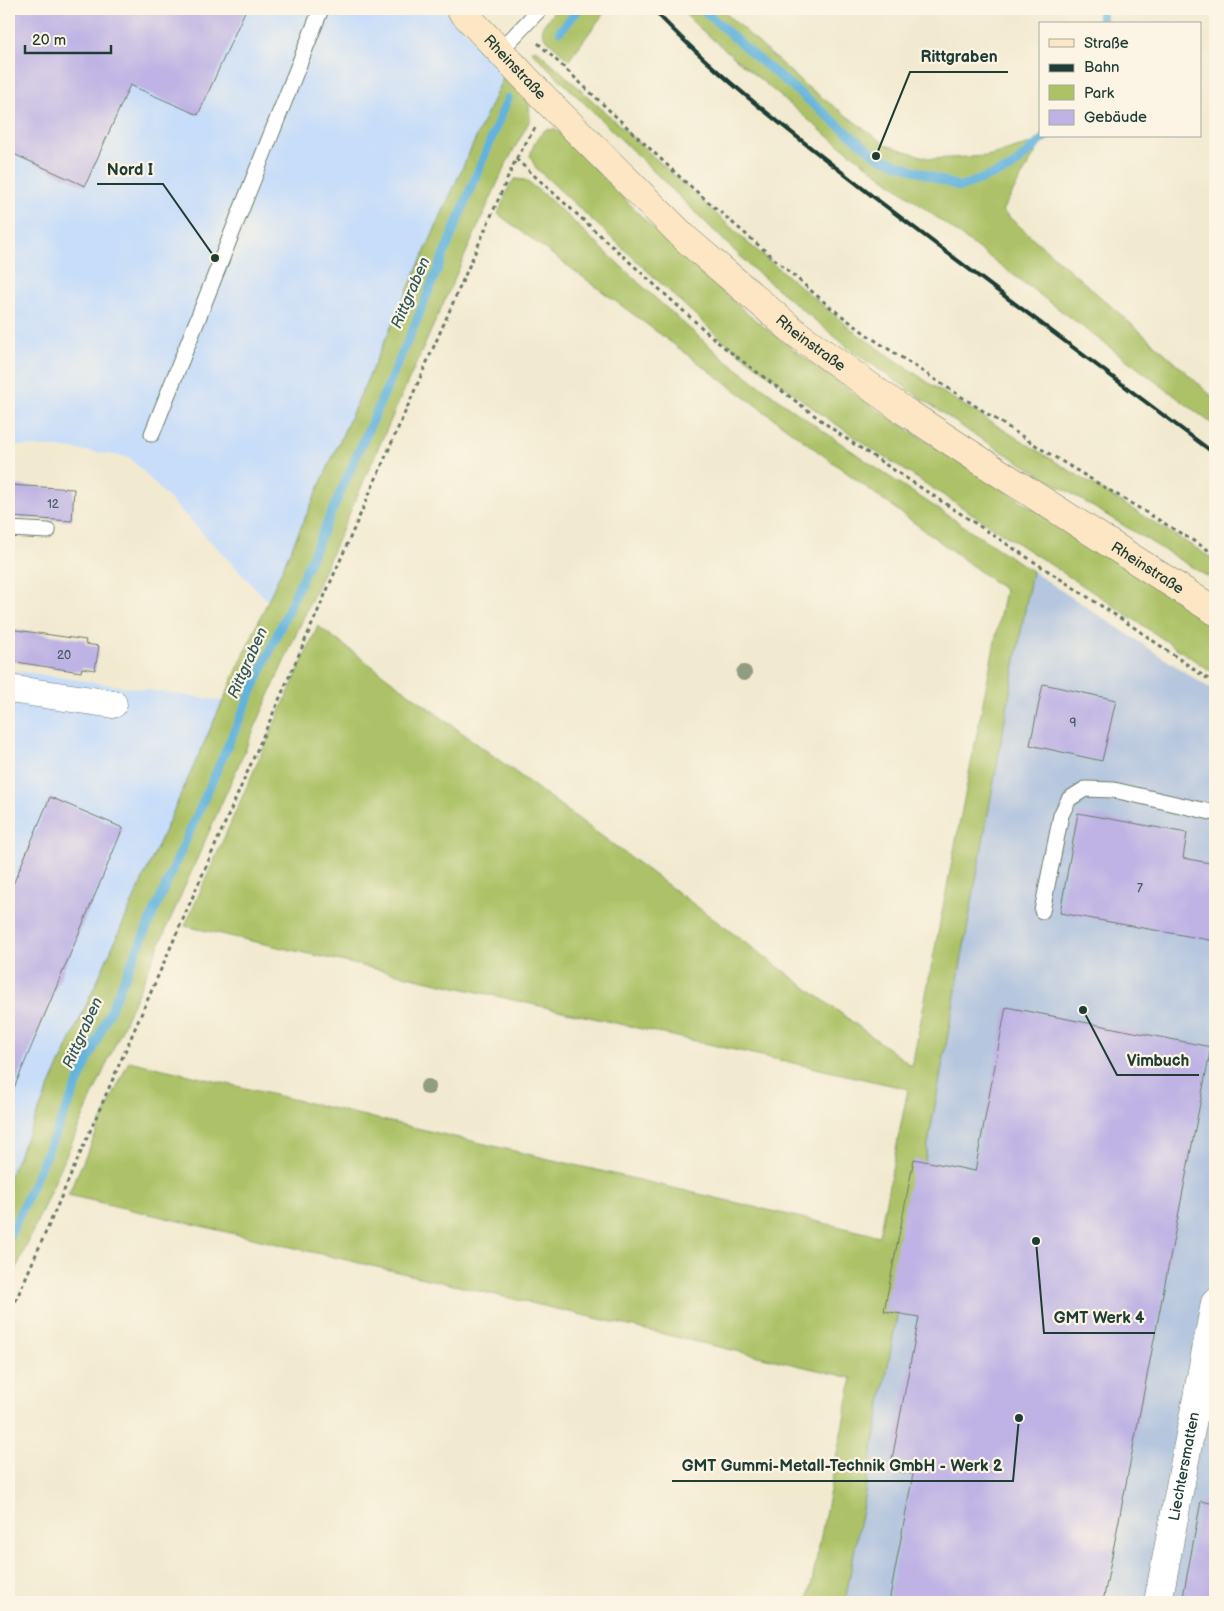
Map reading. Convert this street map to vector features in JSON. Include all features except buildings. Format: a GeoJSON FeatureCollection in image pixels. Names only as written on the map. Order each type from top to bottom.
{"type":"FeatureCollection","features":[{"type":"Feature","properties":{"kind":"street","name":"Rheinstraße"},"geometry":{"type":"LineString","coordinates":[[460,9],[550,104],[687,240],[797,334],[903,410],[1215,611]]}},
{"type":"Feature","properties":{"kind":"street"},"geometry":{"type":"LineString","coordinates":[[9,689],[113,704]]}},
{"type":"Feature","properties":{"kind":"street","name":"Liechtersmatten"},"geometry":{"type":"LineString","coordinates":[[1158,1602],[1215,1303]]}},
{"type":"Feature","properties":{"kind":"lane"},"geometry":{"type":"LineString","coordinates":[[152,434],[321,9]]}},
{"type":"Feature","properties":{"kind":"lane"},"geometry":{"type":"LineString","coordinates":[[500,51],[540,9]]}},
{"type":"Feature","properties":{"kind":"lane"},"geometry":{"type":"LineString","coordinates":[[9,529],[48,531]]}},
{"type":"Feature","properties":{"kind":"lane"},"geometry":{"type":"LineString","coordinates":[[1042,911],[1060,816],[1069,799],[1086,789],[1114,790],[1215,813]]}},
{"type":"Feature","properties":{"kind":"path"},"geometry":{"type":"LineString","coordinates":[[523,28],[682,179],[830,307],[870,338],[1043,450],[1215,554]]}},
{"type":"Feature","properties":{"kind":"path"},"geometry":{"type":"LineString","coordinates":[[9,1316],[516,159],[550,104]]}},
{"type":"Feature","properties":{"kind":"path"},"geometry":{"type":"LineString","coordinates":[[516,159],[721,345],[842,436],[1132,626],[1215,684]]}},
{"type":"Feature","properties":{"kind":"shaded area"},"geometry":{"type":"Polygon","coordinates":[[[9,9],[444,9],[506,71],[268,601],[129,457],[65,448],[9,445],[9,9]]]}},
{"type":"Feature","properties":{"kind":"shaded area"},"geometry":{"type":"Polygon","coordinates":[[[1032,571],[1215,692],[1215,1602],[843,1602],[1032,571]]]}},
{"type":"Feature","properties":{"kind":"shaded area"},"geometry":{"type":"Polygon","coordinates":[[[9,670],[224,701],[9,1177],[9,670]]]}},
{"type":"Feature","properties":{"kind":"green space"},"geometry":{"type":"Polygon","coordinates":[[[556,9],[607,9],[569,60],[543,36],[542,27],[556,9]]]}},
{"type":"Feature","properties":{"kind":"green space"},"geometry":{"type":"Polygon","coordinates":[[[680,9],[721,9],[805,85],[886,145],[931,159],[987,156],[1042,141],[1002,211],[1215,399],[1215,426],[824,133],[697,26],[680,9]]]}},
{"type":"Feature","properties":{"kind":"green space"},"geometry":{"type":"Polygon","coordinates":[[[536,49],[748,243],[852,330],[939,390],[1215,560],[1215,581],[970,432],[851,350],[751,267],[531,51],[536,49]]]}},
{"type":"Feature","properties":{"kind":"green space"},"geometry":{"type":"Polygon","coordinates":[[[506,71],[529,101],[530,120],[506,164],[380,444],[9,1285],[9,1177],[506,71]]]}},
{"type":"Feature","properties":{"kind":"green space"},"geometry":{"type":"Polygon","coordinates":[[[556,129],[649,224],[750,316],[805,358],[876,409],[1171,596],[1215,628],[1215,674],[1099,596],[872,449],[817,411],[720,338],[536,168],[530,156],[534,144],[545,130],[556,129]]]}},
{"type":"Feature","properties":{"kind":"green space"},"geometry":{"type":"Polygon","coordinates":[[[515,179],[525,180],[547,197],[725,360],[885,474],[1032,571],[845,1602],[808,1602],[852,1378],[68,1195],[129,1061],[879,1236],[908,1089],[185,926],[318,626],[912,1066],[1005,590],[498,214],[510,185],[515,179]]]}},
{"type":"Feature","properties":{"kind":"waterway","name":"Rittgraben"},"geometry":{"type":"LineString","coordinates":[[560,31],[579,9]]}},
{"type":"Feature","properties":{"kind":"waterway","name":"Rittgraben"},"geometry":{"type":"LineString","coordinates":[[702,9],[755,56],[876,156],[960,187],[1011,168],[1044,138]]}},
{"type":"Feature","properties":{"kind":"waterway","name":"Rittgraben"},"geometry":{"type":"LineString","coordinates":[[1101,9],[1102,22]]}},
{"type":"Feature","properties":{"kind":"waterway","name":"Rittgraben"},"geometry":{"type":"LineString","coordinates":[[9,1238],[413,329],[508,98]]}},
{"type":"Feature","properties":{"kind":"railway"},"geometry":{"type":"LineString","coordinates":[[653,9],[704,59],[786,129],[914,228],[1215,454]]}},
{"type":"Feature","properties":{"kind":"place","name":"Rittgraben"},"geometry":{"type":"Point","coordinates":[876,156]}},
{"type":"Feature","properties":{"kind":"place","name":"Nord I"},"geometry":{"type":"Point","coordinates":[215,258]}},
{"type":"Feature","properties":{"kind":"place","name":"Vimbuch"},"geometry":{"type":"Point","coordinates":[1083,1010]}},
{"type":"Feature","properties":{"kind":"place","name":"GMT Werk 4"},"geometry":{"type":"Point","coordinates":[1036,1241]}},
{"type":"Feature","properties":{"kind":"place","name":"GMT Gummi-Metall-Technik GmbH - Werk 2"},"geometry":{"type":"Point","coordinates":[1019,1418]}}]}
